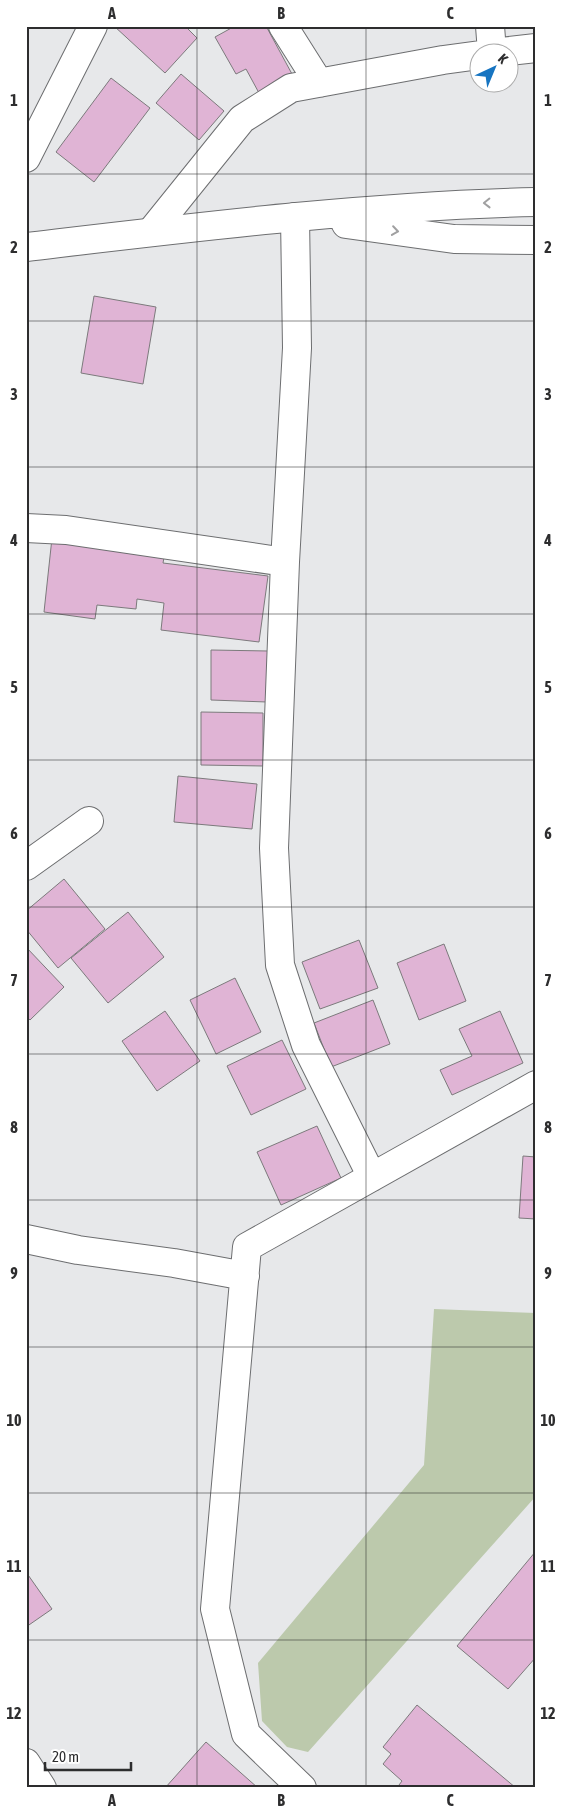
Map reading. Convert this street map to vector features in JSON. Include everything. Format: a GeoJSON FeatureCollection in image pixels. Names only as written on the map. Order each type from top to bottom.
{"type":"FeatureCollection","features":[{"type":"Feature","properties":{"kind":"street"},"geometry":{"type":"LineString","coordinates":[[26,158],[93,26]]}},
{"type":"Feature","properties":{"kind":"street"},"geometry":{"type":"LineString","coordinates":[[283,26],[319,83]]}},
{"type":"Feature","properties":{"kind":"street"},"geometry":{"type":"LineString","coordinates":[[490,26],[491,42]]}},
{"type":"Feature","properties":{"kind":"street"},"geometry":{"type":"LineString","coordinates":[[520,50],[536,48]]}},
{"type":"Feature","properties":{"kind":"street"},"geometry":{"type":"LineString","coordinates":[[151,232],[242,119],[291,88],[470,56]]}},
{"type":"Feature","properties":{"kind":"street"},"geometry":{"type":"LineString","coordinates":[[26,247],[295,217],[467,203],[536,202]]}},
{"type":"Feature","properties":{"kind":"street"},"geometry":{"type":"LineString","coordinates":[[295,217],[454,239],[536,240]]}},
{"type":"Feature","properties":{"kind":"street"},"geometry":{"type":"LineString","coordinates":[[295,217],[297,348],[285,562],[274,848],[280,966],[306,1046],[372,1177]]}},
{"type":"Feature","properties":{"kind":"street"},"geometry":{"type":"LineString","coordinates":[[26,528],[66,530],[285,562]]}},
{"type":"Feature","properties":{"kind":"street"},"geometry":{"type":"LineString","coordinates":[[26,866],[89,821]]}},
{"type":"Feature","properties":{"kind":"street"},"geometry":{"type":"LineString","coordinates":[[302,1788],[246,1734],[215,1610],[247,1247],[536,1086]]}},
{"type":"Feature","properties":{"kind":"street"},"geometry":{"type":"LineString","coordinates":[[26,1239],[78,1250],[174,1263],[245,1276]]}},
{"type":"Feature","properties":{"kind":"street"},"geometry":{"type":"LineString","coordinates":[[26,1763],[42,1788]]}},
{"type":"Feature","properties":{"kind":"green space"},"geometry":{"type":"Polygon","coordinates":[[[434,1309],[536,1313],[536,1496],[308,1752],[287,1747],[262,1721],[258,1663],[424,1465],[434,1309]]]}},
{"type":"Feature","properties":{"kind":"building"},"geometry":{"type":"Polygon","coordinates":[[[114,26],[185,26],[197,38],[165,73],[114,26]]]}},
{"type":"Feature","properties":{"kind":"building"},"geometry":{"type":"Polygon","coordinates":[[[235,26],[266,26],[292,74],[259,93],[246,69],[236,74],[215,37],[235,26]]]}},
{"type":"Feature","properties":{"kind":"building"},"geometry":{"type":"Polygon","coordinates":[[[181,74],[224,111],[199,140],[156,103],[181,74]]]}},
{"type":"Feature","properties":{"kind":"building"},"geometry":{"type":"Polygon","coordinates":[[[111,78],[150,108],[94,182],[56,152],[111,78]]]}},
{"type":"Feature","properties":{"kind":"building"},"geometry":{"type":"Polygon","coordinates":[[[94,296],[156,307],[143,384],[81,373],[94,296]]]}},
{"type":"Feature","properties":{"kind":"building"},"geometry":{"type":"Polygon","coordinates":[[[52,538],[165,552],[163,563],[268,576],[259,642],[161,630],[164,603],[137,599],[136,609],[97,605],[95,619],[44,612],[52,538]]]}},
{"type":"Feature","properties":{"kind":"building"},"geometry":{"type":"Polygon","coordinates":[[[211,650],[268,651],[267,702],[211,700],[211,650]]]}},
{"type":"Feature","properties":{"kind":"building"},"geometry":{"type":"Polygon","coordinates":[[[201,712],[263,713],[263,766],[201,765],[201,712]]]}},
{"type":"Feature","properties":{"kind":"building"},"geometry":{"type":"Polygon","coordinates":[[[178,776],[257,784],[252,829],[174,822],[178,776]]]}},
{"type":"Feature","properties":{"kind":"building"},"geometry":{"type":"Polygon","coordinates":[[[64,879],[105,929],[58,968],[26,929],[26,911],[64,879]]]}},
{"type":"Feature","properties":{"kind":"building"},"geometry":{"type":"Polygon","coordinates":[[[128,912],[164,957],[108,1003],[71,958],[128,912]]]}},
{"type":"Feature","properties":{"kind":"building"},"geometry":{"type":"Polygon","coordinates":[[[359,940],[378,988],[320,1009],[302,962],[359,940]]]}},
{"type":"Feature","properties":{"kind":"building"},"geometry":{"type":"Polygon","coordinates":[[[444,944],[466,1001],[419,1020],[397,963],[444,944]]]}},
{"type":"Feature","properties":{"kind":"building"},"geometry":{"type":"Polygon","coordinates":[[[26,947],[64,987],[30,1020],[26,1016],[26,947]]]}},
{"type":"Feature","properties":{"kind":"building"},"geometry":{"type":"Polygon","coordinates":[[[235,978],[261,1032],[216,1054],[190,1000],[235,978]]]}},
{"type":"Feature","properties":{"kind":"building"},"geometry":{"type":"Polygon","coordinates":[[[373,1000],[390,1044],[331,1067],[314,1023],[373,1000]]]}},
{"type":"Feature","properties":{"kind":"building"},"geometry":{"type":"Polygon","coordinates":[[[165,1011],[200,1061],[157,1091],[122,1041],[165,1011]]]}},
{"type":"Feature","properties":{"kind":"building"},"geometry":{"type":"Polygon","coordinates":[[[500,1011],[523,1063],[452,1095],[440,1070],[472,1056],[459,1029],[500,1011]]]}},
{"type":"Feature","properties":{"kind":"building"},"geometry":{"type":"Polygon","coordinates":[[[282,1040],[306,1089],[251,1115],[227,1066],[282,1040]]]}},
{"type":"Feature","properties":{"kind":"building"},"geometry":{"type":"Polygon","coordinates":[[[317,1126],[341,1178],[281,1205],[257,1152],[317,1126]]]}},
{"type":"Feature","properties":{"kind":"building"},"geometry":{"type":"Polygon","coordinates":[[[523,1156],[536,1157],[536,1219],[519,1218],[523,1156]]]}},
{"type":"Feature","properties":{"kind":"building"},"geometry":{"type":"Polygon","coordinates":[[[536,1551],[536,1657],[508,1689],[457,1646],[536,1551]]]}},
{"type":"Feature","properties":{"kind":"building"},"geometry":{"type":"Polygon","coordinates":[[[26,1572],[52,1609],[26,1627],[26,1572]]]}},
{"type":"Feature","properties":{"kind":"building"},"geometry":{"type":"Polygon","coordinates":[[[417,1705],[516,1788],[402,1788],[399,1785],[402,1781],[383,1764],[391,1754],[383,1747],[417,1705]]]}},
{"type":"Feature","properties":{"kind":"building"},"geometry":{"type":"Polygon","coordinates":[[[206,1742],[258,1788],[165,1788],[206,1742]]]}}]}
